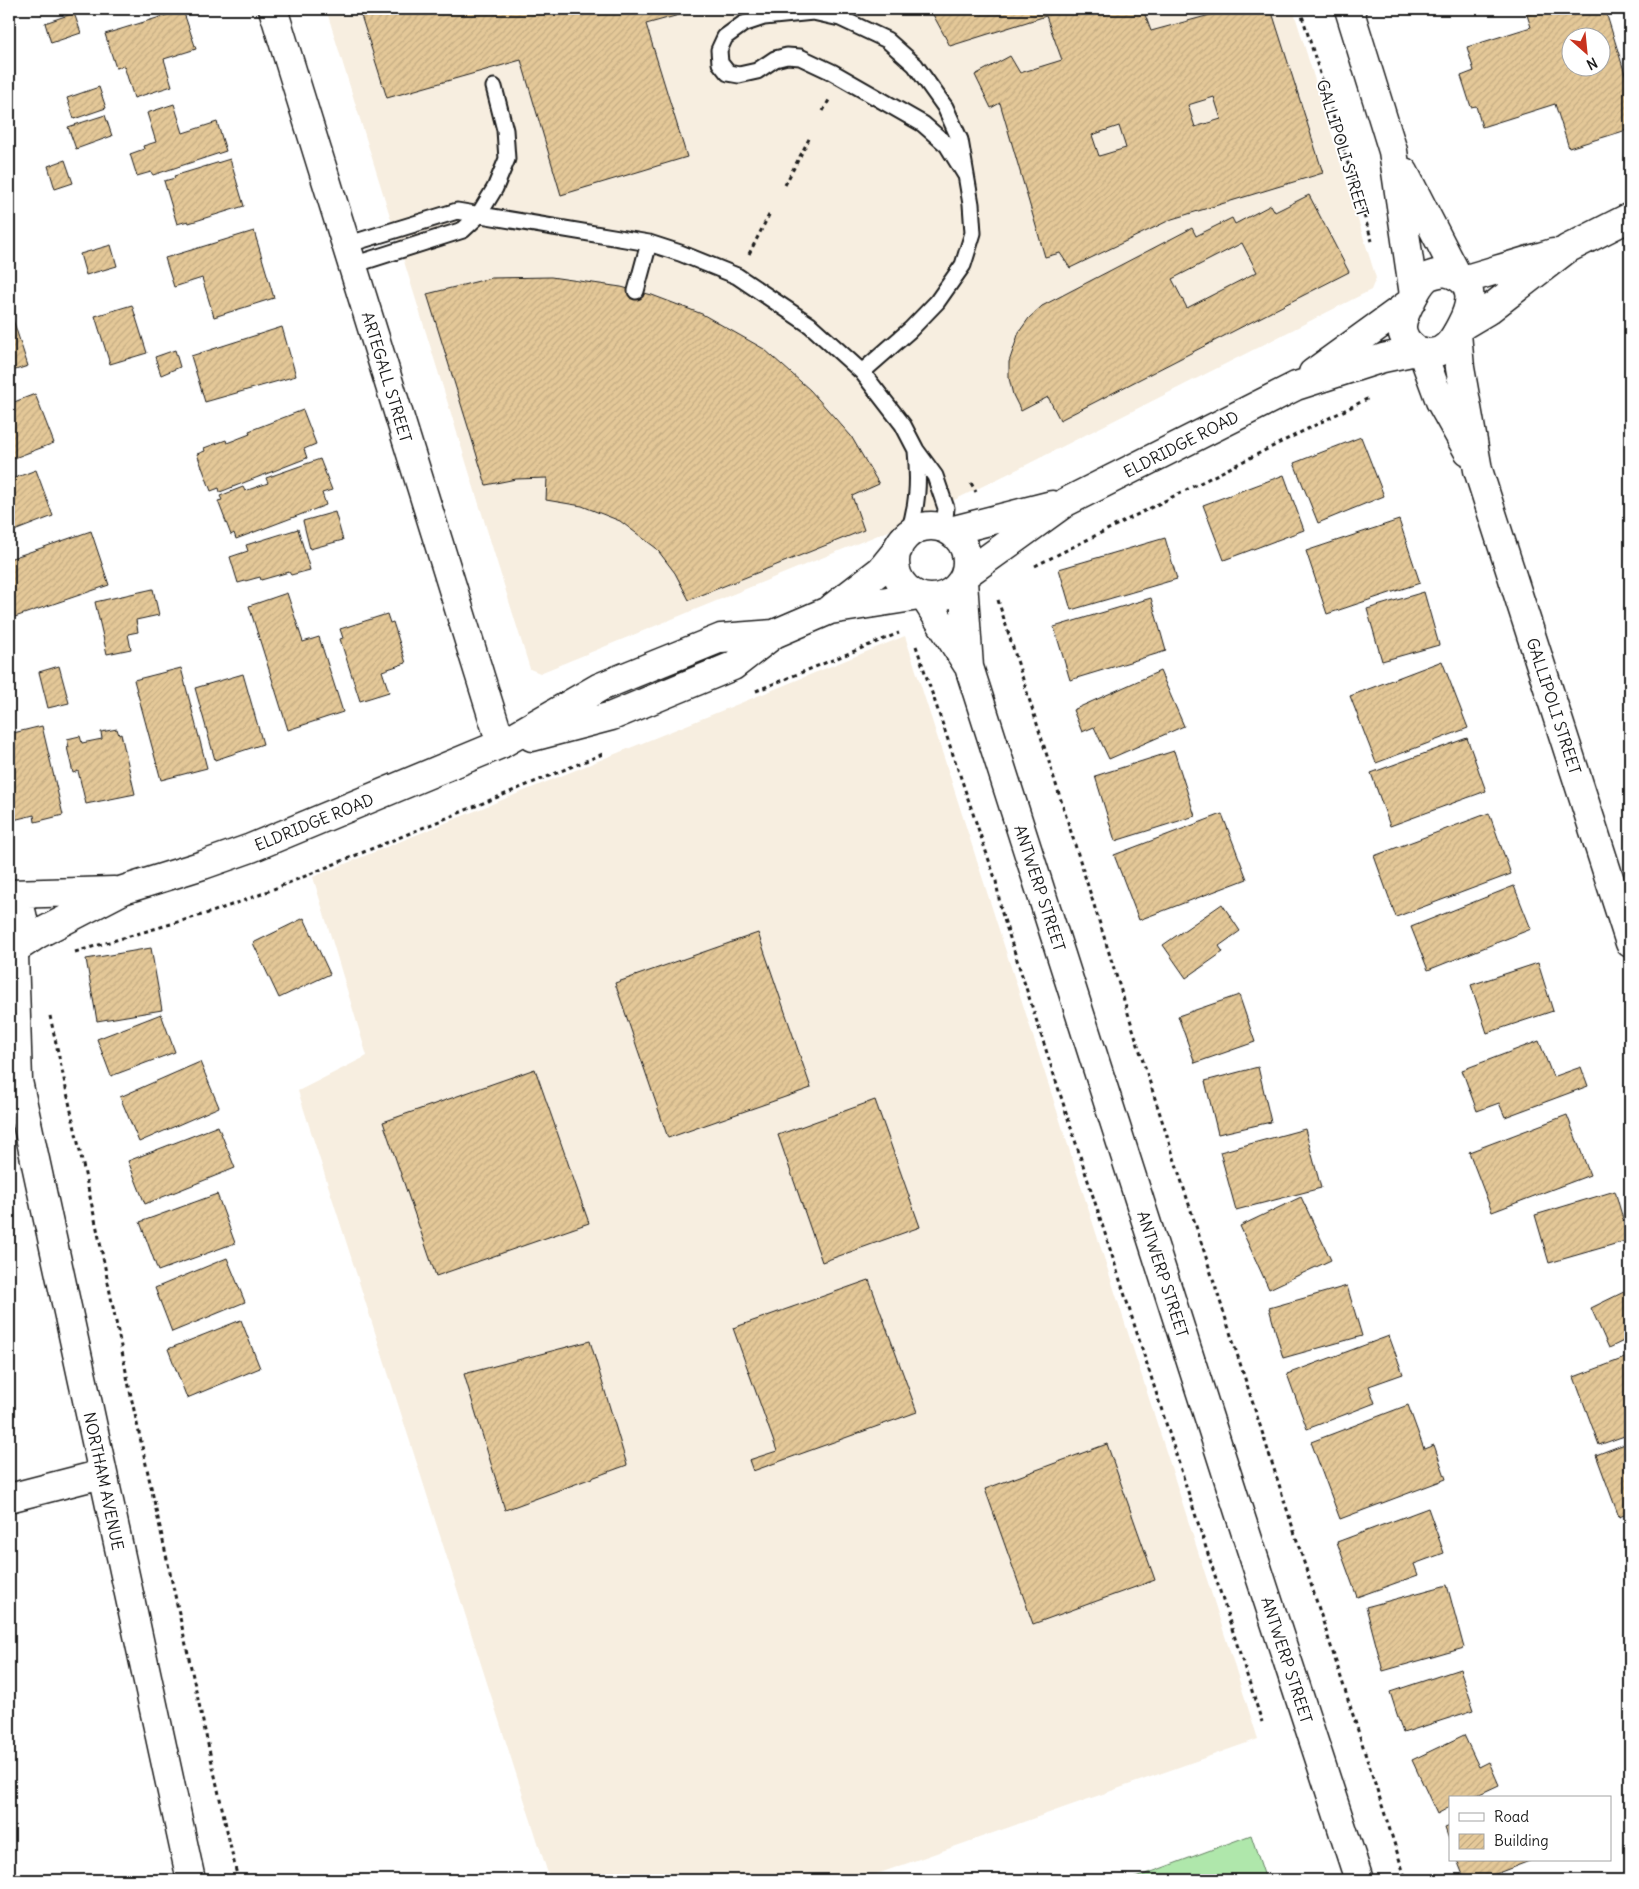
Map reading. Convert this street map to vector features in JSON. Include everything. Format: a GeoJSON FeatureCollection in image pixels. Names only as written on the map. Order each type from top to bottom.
{"type":"FeatureCollection","features":[{"type":"Feature","properties":{"kind":"street","name":"ARTEGALL STREET"},"geometry":{"type":"LineString","coordinates":[[273,9],[501,744]]}},
{"type":"Feature","properties":{"kind":"street"},"geometry":{"type":"LineString","coordinates":[[1349,9],[1393,151],[1412,299]]}},
{"type":"Feature","properties":{"kind":"street"},"geometry":{"type":"LineString","coordinates":[[1393,151],[1460,279]]}},
{"type":"Feature","properties":{"kind":"street"},"geometry":{"type":"LineString","coordinates":[[1458,330],[1487,311],[1567,249],[1630,217]]}},
{"type":"Feature","properties":{"kind":"street"},"geometry":{"type":"LineString","coordinates":[[1460,279],[1567,249]]}},
{"type":"Feature","properties":{"kind":"street"},"geometry":{"type":"LineString","coordinates":[[1444,272],[1453,274],[1468,288],[1471,300],[1469,310],[1449,345],[1439,352],[1430,354],[1419,351],[1406,342],[1402,332],[1402,320],[1412,299],[1420,284],[1433,274],[1444,272]]}},
{"type":"Feature","properties":{"kind":"street","name":"ELDRIDGE ROAD"},"geometry":{"type":"LineString","coordinates":[[1296,386],[1412,299]]}},
{"type":"Feature","properties":{"kind":"street","name":"GALLIPOLI STREET"},"geometry":{"type":"LineString","coordinates":[[1458,330],[1460,368],[1478,470],[1630,943]]}},
{"type":"Feature","properties":{"kind":"street","name":"ELDRIDGE ROAD"},"geometry":{"type":"LineString","coordinates":[[964,578],[1066,502],[1296,386],[1383,358],[1419,351]]}},
{"type":"Feature","properties":{"kind":"street","name":"GALLIPOLI STREET"},"geometry":{"type":"LineString","coordinates":[[1419,351],[1440,401],[1478,470]]}},
{"type":"Feature","properties":{"kind":"street","name":"ELDRIDGE ROAD"},"geometry":{"type":"LineString","coordinates":[[947,530],[1066,502]]}},
{"type":"Feature","properties":{"kind":"street"},"geometry":{"type":"LineString","coordinates":[[920,528],[947,530],[960,539],[966,550],[968,563],[964,578],[949,594],[937,598],[922,597],[908,590],[900,580],[895,562],[903,542],[920,528]]}},
{"type":"Feature","properties":{"kind":"street","name":"ELDRIDGE ROAD"},"geometry":{"type":"LineString","coordinates":[[13,954],[38,934],[123,890],[251,848],[501,744],[600,686],[721,638],[774,634],[830,610],[881,570],[903,542]]}},
{"type":"Feature","properties":{"kind":"street","name":"ANTWERP STREET"},"geometry":{"type":"LineString","coordinates":[[964,578],[969,667],[1239,1512],[1359,1880]]}},
{"type":"Feature","properties":{"kind":"street","name":"ELDRIDGE ROAD"},"geometry":{"type":"LineString","coordinates":[[830,610],[922,597]]}},
{"type":"Feature","properties":{"kind":"street","name":"ANTWERP STREET"},"geometry":{"type":"LineString","coordinates":[[922,597],[969,667]]}},
{"type":"Feature","properties":{"kind":"street","name":"ELDRIDGE ROAD"},"geometry":{"type":"LineString","coordinates":[[9,893],[123,890]]}},
{"type":"Feature","properties":{"kind":"street","name":"NORTHAM AVENUE"},"geometry":{"type":"LineString","coordinates":[[9,893],[19,905],[24,919],[23,933],[13,954],[13,1070],[191,1880]]}},
{"type":"Feature","properties":{"kind":"street"},"geometry":{"type":"LineString","coordinates":[[9,1498],[102,1474]]}},
{"type":"Feature","properties":{"kind":"lane"},"geometry":{"type":"LineString","coordinates":[[862,372],[910,330],[937,302],[963,265],[973,234],[971,204],[960,140],[944,108],[915,64],[887,40],[840,18],[813,12],[764,17],[743,24],[725,37],[719,50],[720,63],[728,73],[739,76],[757,71],[775,59],[787,56],[800,57],[832,72],[923,124],[947,145],[965,174]]}},
{"type":"Feature","properties":{"kind":"lane"},"geometry":{"type":"LineString","coordinates":[[349,255],[463,230],[478,216],[495,188],[507,159],[505,130],[494,88]]}},
{"type":"Feature","properties":{"kind":"lane"},"geometry":{"type":"LineString","coordinates":[[349,255],[457,212],[649,243],[680,253],[737,276],[810,325],[862,372],[903,426],[916,450],[935,476],[946,508],[947,530]]}},
{"type":"Feature","properties":{"kind":"lane"},"geometry":{"type":"LineString","coordinates":[[636,290],[649,243]]}},
{"type":"Feature","properties":{"kind":"lane"},"geometry":{"type":"LineString","coordinates":[[903,542],[916,513],[919,478],[916,450]]}},
{"type":"Feature","properties":{"kind":"path","name":"GALLIPOLI STREET"},"geometry":{"type":"LineString","coordinates":[[1300,9],[1375,250]]}},
{"type":"Feature","properties":{"kind":"path"},"geometry":{"type":"LineString","coordinates":[[785,185],[810,137]]}},
{"type":"Feature","properties":{"kind":"path"},"geometry":{"type":"LineString","coordinates":[[746,259],[770,213]]}},
{"type":"Feature","properties":{"kind":"path"},"geometry":{"type":"LineString","coordinates":[[1032,568],[1371,397]]}},
{"type":"Feature","properties":{"kind":"path"},"geometry":{"type":"LineString","coordinates":[[996,596],[1406,1880]]}},
{"type":"Feature","properties":{"kind":"path"},"geometry":{"type":"LineString","coordinates":[[750,693],[902,632]]}},
{"type":"Feature","properties":{"kind":"path"},"geometry":{"type":"LineString","coordinates":[[913,638],[996,881],[1001,910],[1262,1722]]}},
{"type":"Feature","properties":{"kind":"path"},"geometry":{"type":"LineString","coordinates":[[74,953],[212,912],[259,895],[606,752]]}},
{"type":"Feature","properties":{"kind":"path"},"geometry":{"type":"LineString","coordinates":[[49,1014],[98,1233],[132,1402],[238,1880]]}},
{"type":"Feature","properties":{"kind":"shaded area"},"geometry":{"type":"Polygon","coordinates":[[[326,9],[1293,9],[1376,278],[1371,290],[1026,465],[905,524],[540,673],[530,669],[326,9]]]}},
{"type":"Feature","properties":{"kind":"shaded area"},"geometry":{"type":"Polygon","coordinates":[[[905,636],[1258,1739],[860,1880],[550,1880],[298,1091],[367,1056],[313,877],[905,636]]]}},
{"type":"Feature","properties":{"kind":"green space"},"geometry":{"type":"Polygon","coordinates":[[[1251,1835],[1266,1880],[1130,1880],[1251,1835]]]}},
{"type":"Feature","properties":{"kind":"building"},"geometry":{"type":"Polygon","coordinates":[[[359,9],[701,9],[646,24],[687,157],[561,195],[521,60],[387,98],[359,9]]]}},
{"type":"Feature","properties":{"kind":"building"},"geometry":{"type":"Polygon","coordinates":[[[930,9],[1143,9],[1151,31],[1232,9],[1271,9],[1323,173],[1172,219],[1070,268],[1060,253],[1045,257],[1000,103],[991,108],[975,75],[1010,56],[1020,73],[1062,60],[1046,16],[950,46],[930,9]],[[1214,97],[1188,105],[1195,127],[1221,119],[1214,97]],[[1119,126],[1092,135],[1099,156],[1126,148],[1119,126]]]}},
{"type":"Feature","properties":{"kind":"building"},"geometry":{"type":"Polygon","coordinates":[[[1525,9],[1605,9],[1611,28],[1562,28],[1562,78],[1612,78],[1612,32],[1630,90],[1630,129],[1569,148],[1555,104],[1482,127],[1476,106],[1471,107],[1461,76],[1474,71],[1467,47],[1531,27],[1525,9]]]}},
{"type":"Feature","properties":{"kind":"building"},"geometry":{"type":"Polygon","coordinates":[[[183,10],[196,49],[164,59],[172,86],[134,98],[124,66],[116,68],[105,34],[183,10]]]}},
{"type":"Feature","properties":{"kind":"building"},"geometry":{"type":"Polygon","coordinates":[[[74,13],[81,33],[51,43],[45,23],[74,13]]]}},
{"type":"Feature","properties":{"kind":"building"},"geometry":{"type":"Polygon","coordinates":[[[99,87],[106,108],[74,119],[67,98],[99,87]]]}},
{"type":"Feature","properties":{"kind":"building"},"geometry":{"type":"Polygon","coordinates":[[[174,104],[183,133],[217,122],[226,151],[153,175],[151,172],[137,176],[130,154],[144,149],[143,146],[156,142],[147,113],[174,104]]]}},
{"type":"Feature","properties":{"kind":"building"},"geometry":{"type":"Polygon","coordinates":[[[105,115],[112,136],[76,149],[68,127],[105,115]]]}},
{"type":"Feature","properties":{"kind":"building"},"geometry":{"type":"Polygon","coordinates":[[[230,159],[244,206],[189,223],[188,221],[177,224],[164,181],[175,178],[174,176],[230,159]]]}},
{"type":"Feature","properties":{"kind":"building"},"geometry":{"type":"Polygon","coordinates":[[[65,160],[73,183],[55,189],[48,166],[65,160]]]}},
{"type":"Feature","properties":{"kind":"building"},"geometry":{"type":"Polygon","coordinates":[[[1309,195],[1349,272],[1060,420],[1048,397],[1021,411],[1013,395],[1009,378],[1009,362],[1019,332],[1029,318],[1042,306],[1192,228],[1196,236],[1232,218],[1235,224],[1271,205],[1275,212],[1309,195]],[[1242,243],[1172,279],[1187,308],[1257,272],[1242,243]]]}},
{"type":"Feature","properties":{"kind":"building"},"geometry":{"type":"Polygon","coordinates":[[[254,231],[274,298],[214,317],[202,278],[174,287],[165,258],[254,231]]]}},
{"type":"Feature","properties":{"kind":"building"},"geometry":{"type":"Polygon","coordinates":[[[111,245],[117,266],[86,275],[80,254],[111,245]]]}},
{"type":"Feature","properties":{"kind":"building"},"geometry":{"type":"Polygon","coordinates":[[[551,277],[621,287],[652,295],[702,314],[764,349],[810,390],[851,436],[879,484],[852,496],[864,530],[689,600],[675,573],[656,548],[620,521],[582,506],[546,500],[547,478],[516,479],[486,485],[427,294],[491,278],[551,277]]]}},
{"type":"Feature","properties":{"kind":"building"},"geometry":{"type":"Polygon","coordinates":[[[132,305],[147,353],[110,364],[95,316],[132,305]]]}},
{"type":"Feature","properties":{"kind":"building"},"geometry":{"type":"Polygon","coordinates":[[[9,307],[28,366],[9,372],[9,307]]]}},
{"type":"Feature","properties":{"kind":"building"},"geometry":{"type":"Polygon","coordinates":[[[282,327],[296,376],[205,402],[191,356],[282,327]]]}},
{"type":"Feature","properties":{"kind":"building"},"geometry":{"type":"Polygon","coordinates":[[[175,350],[180,367],[161,375],[155,357],[175,350]]]}},
{"type":"Feature","properties":{"kind":"building"},"geometry":{"type":"Polygon","coordinates":[[[35,394],[54,443],[9,460],[9,404],[35,394]]]}},
{"type":"Feature","properties":{"kind":"building"},"geometry":{"type":"Polygon","coordinates":[[[303,410],[316,444],[304,449],[307,458],[220,492],[219,488],[211,491],[197,454],[205,451],[204,448],[226,440],[227,443],[250,434],[249,431],[303,410]]]}},
{"type":"Feature","properties":{"kind":"building"},"geometry":{"type":"Polygon","coordinates":[[[1361,437],[1384,496],[1318,523],[1294,463],[1361,437]]]}},
{"type":"Feature","properties":{"kind":"building"},"geometry":{"type":"Polygon","coordinates":[[[320,459],[332,490],[322,493],[326,505],[236,539],[234,533],[231,535],[218,501],[222,500],[220,496],[243,487],[245,491],[268,483],[266,478],[320,459]]]}},
{"type":"Feature","properties":{"kind":"building"},"geometry":{"type":"Polygon","coordinates":[[[36,470],[53,516],[9,533],[9,480],[36,470]]]}},
{"type":"Feature","properties":{"kind":"building"},"geometry":{"type":"Polygon","coordinates":[[[1284,475],[1304,530],[1224,560],[1203,505],[1284,475]]]}},
{"type":"Feature","properties":{"kind":"building"},"geometry":{"type":"Polygon","coordinates":[[[335,512],[343,540],[310,549],[303,521],[335,512]]]}},
{"type":"Feature","properties":{"kind":"building"},"geometry":{"type":"Polygon","coordinates":[[[1399,520],[1420,583],[1327,614],[1306,551],[1399,520]]]}},
{"type":"Feature","properties":{"kind":"building"},"geometry":{"type":"Polygon","coordinates":[[[298,529],[310,570],[291,575],[289,572],[261,580],[260,577],[238,583],[230,557],[248,551],[246,545],[298,529]]]}},
{"type":"Feature","properties":{"kind":"building"},"geometry":{"type":"Polygon","coordinates":[[[91,531],[109,585],[9,619],[9,559],[91,531]]]}},
{"type":"Feature","properties":{"kind":"building"},"geometry":{"type":"Polygon","coordinates":[[[1165,538],[1177,579],[1071,610],[1059,569],[1165,538]]]}},
{"type":"Feature","properties":{"kind":"building"},"geometry":{"type":"Polygon","coordinates":[[[153,589],[159,615],[136,620],[138,632],[128,634],[131,649],[107,654],[95,602],[153,589]]]}},
{"type":"Feature","properties":{"kind":"building"},"geometry":{"type":"Polygon","coordinates":[[[1424,592],[1439,645],[1382,661],[1367,609],[1424,592]]]}},
{"type":"Feature","properties":{"kind":"building"},"geometry":{"type":"Polygon","coordinates":[[[287,593],[303,642],[319,637],[343,712],[288,730],[249,606],[287,593]]]}},
{"type":"Feature","properties":{"kind":"building"},"geometry":{"type":"Polygon","coordinates":[[[1151,598],[1166,651],[1070,680],[1054,627],[1151,598]]]}},
{"type":"Feature","properties":{"kind":"building"},"geometry":{"type":"Polygon","coordinates":[[[387,614],[390,623],[393,622],[406,663],[382,671],[389,692],[360,701],[340,639],[343,638],[340,629],[387,614]]]}},
{"type":"Feature","properties":{"kind":"building"},"geometry":{"type":"Polygon","coordinates":[[[1442,661],[1468,728],[1376,763],[1350,696],[1442,661]]]}},
{"type":"Feature","properties":{"kind":"building"},"geometry":{"type":"Polygon","coordinates":[[[59,666],[69,703],[48,708],[39,672],[59,666]]]}},
{"type":"Feature","properties":{"kind":"building"},"geometry":{"type":"Polygon","coordinates":[[[181,668],[207,768],[161,780],[134,680],[181,668]]]}},
{"type":"Feature","properties":{"kind":"building"},"geometry":{"type":"Polygon","coordinates":[[[1160,671],[1184,726],[1109,759],[1094,727],[1082,732],[1073,710],[1160,671]]]}},
{"type":"Feature","properties":{"kind":"building"},"geometry":{"type":"Polygon","coordinates":[[[243,674],[263,744],[215,760],[195,688],[243,674]]]}},
{"type":"Feature","properties":{"kind":"building"},"geometry":{"type":"Polygon","coordinates":[[[42,726],[63,815],[35,822],[34,815],[9,821],[9,734],[42,726]]]}},
{"type":"Feature","properties":{"kind":"building"},"geometry":{"type":"Polygon","coordinates":[[[117,729],[119,735],[121,734],[135,794],[86,804],[78,771],[73,773],[67,739],[80,736],[82,743],[102,739],[101,732],[117,729]]]}},
{"type":"Feature","properties":{"kind":"building"},"geometry":{"type":"Polygon","coordinates":[[[1467,738],[1486,791],[1390,826],[1371,773],[1467,738]]]}},
{"type":"Feature","properties":{"kind":"building"},"geometry":{"type":"Polygon","coordinates":[[[1174,751],[1195,816],[1115,841],[1095,776],[1174,751]]]}},
{"type":"Feature","properties":{"kind":"building"},"geometry":{"type":"Polygon","coordinates":[[[1489,813],[1511,874],[1396,917],[1374,856],[1489,813]]]}},
{"type":"Feature","properties":{"kind":"building"},"geometry":{"type":"Polygon","coordinates":[[[1222,814],[1247,879],[1139,920],[1114,855],[1222,814]]]}},
{"type":"Feature","properties":{"kind":"building"},"geometry":{"type":"Polygon","coordinates":[[[1514,886],[1531,929],[1428,970],[1411,927],[1514,886]]]}},
{"type":"Feature","properties":{"kind":"building"},"geometry":{"type":"Polygon","coordinates":[[[1222,904],[1240,931],[1219,946],[1223,952],[1186,978],[1163,945],[1222,904]]]}},
{"type":"Feature","properties":{"kind":"building"},"geometry":{"type":"Polygon","coordinates":[[[304,918],[330,974],[279,998],[253,943],[304,918]]]}},
{"type":"Feature","properties":{"kind":"building"},"geometry":{"type":"Polygon","coordinates":[[[758,933],[811,1088],[668,1138],[615,983],[758,933]]]}},
{"type":"Feature","properties":{"kind":"building"},"geometry":{"type":"Polygon","coordinates":[[[151,948],[162,1010],[97,1021],[86,959],[151,948]]]}},
{"type":"Feature","properties":{"kind":"building"},"geometry":{"type":"Polygon","coordinates":[[[1538,963],[1553,1011],[1487,1033],[1471,985],[1538,963]]]}},
{"type":"Feature","properties":{"kind":"building"},"geometry":{"type":"Polygon","coordinates":[[[1239,995],[1255,1042],[1195,1063],[1178,1016],[1239,995]]]}},
{"type":"Feature","properties":{"kind":"building"},"geometry":{"type":"Polygon","coordinates":[[[161,1014],[175,1052],[111,1076],[97,1039],[161,1014]]]}},
{"type":"Feature","properties":{"kind":"building"},"geometry":{"type":"Polygon","coordinates":[[[1539,1041],[1553,1077],[1581,1067],[1588,1086],[1505,1117],[1499,1103],[1477,1111],[1462,1070],[1539,1041]]]}},
{"type":"Feature","properties":{"kind":"building"},"geometry":{"type":"Polygon","coordinates":[[[200,1062],[219,1107],[139,1142],[120,1097],[200,1062]]]}},
{"type":"Feature","properties":{"kind":"building"},"geometry":{"type":"Polygon","coordinates":[[[1258,1067],[1271,1122],[1218,1134],[1205,1081],[1258,1067]]]}},
{"type":"Feature","properties":{"kind":"building"},"geometry":{"type":"Polygon","coordinates":[[[535,1069],[589,1223],[436,1276],[383,1122],[535,1069]]]}},
{"type":"Feature","properties":{"kind":"building"},"geometry":{"type":"Polygon","coordinates":[[[875,1100],[920,1227],[822,1262],[778,1135],[875,1100]]]}},
{"type":"Feature","properties":{"kind":"building"},"geometry":{"type":"Polygon","coordinates":[[[1567,1115],[1590,1175],[1492,1212],[1469,1152],[1567,1115]]]}},
{"type":"Feature","properties":{"kind":"building"},"geometry":{"type":"Polygon","coordinates":[[[218,1126],[235,1168],[145,1204],[128,1161],[218,1126]]]}},
{"type":"Feature","properties":{"kind":"building"},"geometry":{"type":"Polygon","coordinates":[[[1305,1129],[1321,1188],[1236,1210],[1220,1152],[1305,1129]]]}},
{"type":"Feature","properties":{"kind":"building"},"geometry":{"type":"Polygon","coordinates":[[[1615,1191],[1629,1240],[1549,1263],[1535,1215],[1615,1191]]]}},
{"type":"Feature","properties":{"kind":"building"},"geometry":{"type":"Polygon","coordinates":[[[217,1194],[235,1243],[158,1271],[140,1222],[217,1194]]]}},
{"type":"Feature","properties":{"kind":"building"},"geometry":{"type":"Polygon","coordinates":[[[1301,1197],[1331,1260],[1269,1289],[1240,1226],[1301,1197]]]}},
{"type":"Feature","properties":{"kind":"building"},"geometry":{"type":"Polygon","coordinates":[[[227,1258],[245,1302],[172,1332],[155,1288],[227,1258]]]}},
{"type":"Feature","properties":{"kind":"building"},"geometry":{"type":"Polygon","coordinates":[[[869,1280],[917,1412],[753,1471],[749,1460],[777,1451],[733,1328],[869,1280]]]}},
{"type":"Feature","properties":{"kind":"building"},"geometry":{"type":"Polygon","coordinates":[[[1347,1286],[1362,1336],[1283,1358],[1269,1308],[1347,1286]]]}},
{"type":"Feature","properties":{"kind":"building"},"geometry":{"type":"Polygon","coordinates":[[[1630,1289],[1630,1338],[1609,1348],[1591,1308],[1630,1289]]]}},
{"type":"Feature","properties":{"kind":"building"},"geometry":{"type":"Polygon","coordinates":[[[241,1320],[260,1368],[187,1398],[168,1349],[241,1320]]]}},
{"type":"Feature","properties":{"kind":"building"},"geometry":{"type":"Polygon","coordinates":[[[1389,1336],[1403,1374],[1369,1386],[1375,1403],[1307,1429],[1287,1374],[1389,1336]]]}},
{"type":"Feature","properties":{"kind":"building"},"geometry":{"type":"Polygon","coordinates":[[[590,1341],[627,1465],[505,1510],[464,1374],[590,1341]]]}},
{"type":"Feature","properties":{"kind":"building"},"geometry":{"type":"Polygon","coordinates":[[[1630,1356],[1630,1434],[1599,1445],[1574,1377],[1630,1356]]]}},
{"type":"Feature","properties":{"kind":"building"},"geometry":{"type":"Polygon","coordinates":[[[1408,1405],[1424,1449],[1434,1445],[1446,1479],[1340,1519],[1311,1442],[1408,1405]]]}},
{"type":"Feature","properties":{"kind":"building"},"geometry":{"type":"Polygon","coordinates":[[[1630,1442],[1630,1513],[1619,1517],[1596,1455],[1630,1442]]]}},
{"type":"Feature","properties":{"kind":"building"},"geometry":{"type":"Polygon","coordinates":[[[1107,1444],[1155,1580],[1033,1624],[985,1489],[1107,1444]]]}},
{"type":"Feature","properties":{"kind":"building"},"geometry":{"type":"Polygon","coordinates":[[[1428,1508],[1444,1553],[1414,1564],[1418,1575],[1357,1597],[1337,1542],[1428,1508]]]}},
{"type":"Feature","properties":{"kind":"building"},"geometry":{"type":"Polygon","coordinates":[[[1447,1585],[1464,1648],[1383,1671],[1366,1607],[1447,1585]]]}},
{"type":"Feature","properties":{"kind":"building"},"geometry":{"type":"Polygon","coordinates":[[[1460,1669],[1474,1710],[1403,1733],[1390,1692],[1460,1669]]]}},
{"type":"Feature","properties":{"kind":"building"},"geometry":{"type":"Polygon","coordinates":[[[1464,1735],[1479,1767],[1489,1762],[1499,1785],[1475,1796],[1449,1796],[1449,1808],[1437,1814],[1412,1760],[1464,1735]]]}},
{"type":"Feature","properties":{"kind":"building"},"geometry":{"type":"Polygon","coordinates":[[[1449,1826],[1449,1839],[1445,1828],[1449,1826]]]}},
{"type":"Feature","properties":{"kind":"building"},"geometry":{"type":"Polygon","coordinates":[[[1458,1862],[1527,1862],[1480,1880],[1465,1880],[1458,1862]]]}}]}
